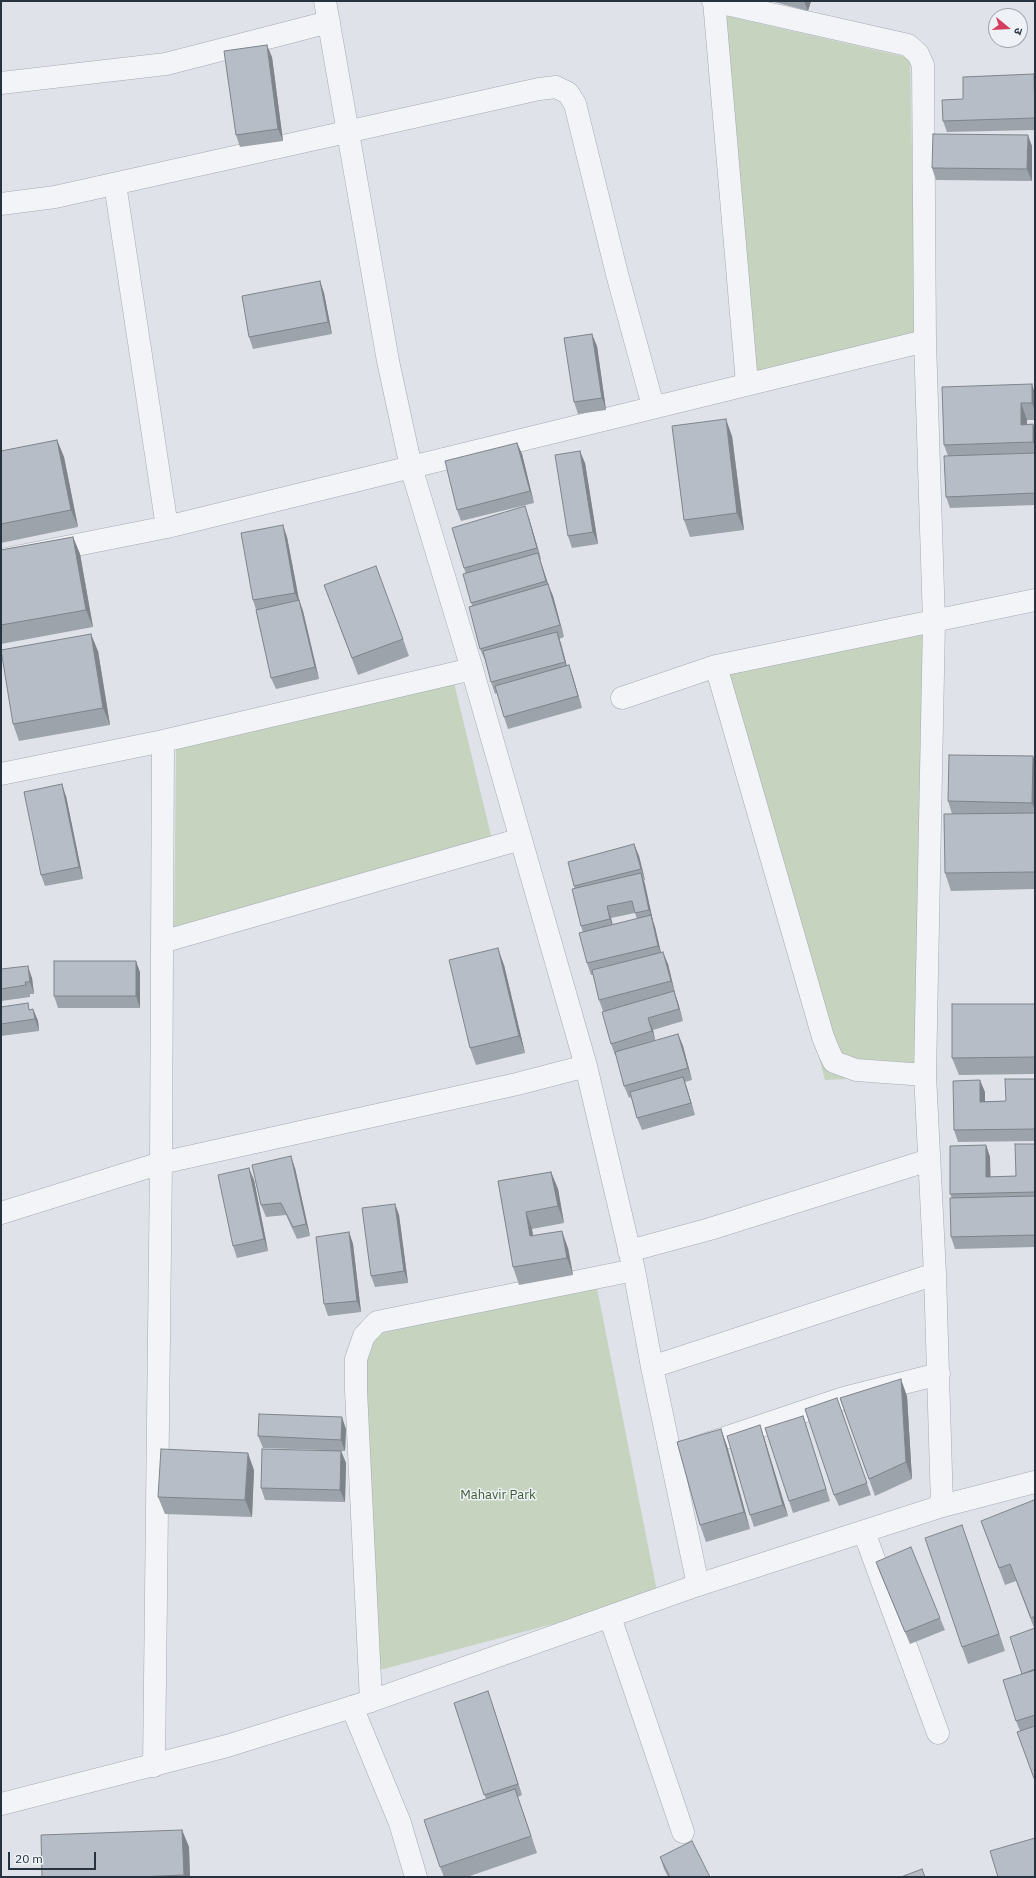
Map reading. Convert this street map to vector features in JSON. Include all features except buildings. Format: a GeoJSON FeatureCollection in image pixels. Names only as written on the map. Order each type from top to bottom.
{"type":"FeatureCollection","features":[{"type":"Feature","properties":{"kind":"street"},"geometry":{"type":"LineString","coordinates":[[325,1],[349,131],[388,361],[411,467],[472,669],[586,1066],[632,1261],[652,1367],[698,1585]]}},
{"type":"Feature","properties":{"kind":"street"},"geometry":{"type":"LineString","coordinates":[[747,383],[714,1],[908,45],[918,54],[923,65],[925,340],[934,622],[925,1075],[939,1374],[942,1506]]}},
{"type":"Feature","properties":{"kind":"street"},"geometry":{"type":"LineString","coordinates":[[1,83],[166,64],[329,22]]}},
{"type":"Feature","properties":{"kind":"street"},"geometry":{"type":"LineString","coordinates":[[1,204],[55,197],[539,89],[556,87],[568,93],[575,104],[616,274],[652,406]]}},
{"type":"Feature","properties":{"kind":"street"},"geometry":{"type":"LineString","coordinates":[[115,184],[167,527]]}},
{"type":"Feature","properties":{"kind":"street"},"geometry":{"type":"LineString","coordinates":[[1,560],[167,527],[652,406],[925,340]]}},
{"type":"Feature","properties":{"kind":"street"},"geometry":{"type":"LineString","coordinates":[[622,698],[716,666],[1035,600]]}},
{"type":"Feature","properties":{"kind":"street"},"geometry":{"type":"LineString","coordinates":[[716,666],[821,1030],[834,1062],[856,1070],[925,1075]]}},
{"type":"Feature","properties":{"kind":"street"},"geometry":{"type":"LineString","coordinates":[[1,774],[163,741],[472,669]]}},
{"type":"Feature","properties":{"kind":"street"},"geometry":{"type":"LineString","coordinates":[[154,1766],[161,1163],[163,741]]}},
{"type":"Feature","properties":{"kind":"street"},"geometry":{"type":"LineString","coordinates":[[162,942],[521,839]]}},
{"type":"Feature","properties":{"kind":"street"},"geometry":{"type":"LineString","coordinates":[[1,1213],[161,1163],[517,1084],[586,1066]]}},
{"type":"Feature","properties":{"kind":"street"},"geometry":{"type":"LineString","coordinates":[[416,1877],[361,1704],[356,1359],[364,1336],[377,1322],[632,1261],[710,1229],[929,1160]]}},
{"type":"Feature","properties":{"kind":"street"},"geometry":{"type":"LineString","coordinates":[[652,1367],[935,1274]]}},
{"type":"Feature","properties":{"kind":"street"},"geometry":{"type":"LineString","coordinates":[[671,1456],[844,1398],[939,1374]]}},
{"type":"Feature","properties":{"kind":"street"},"geometry":{"type":"LineString","coordinates":[[1,1804],[154,1766],[227,1746],[361,1704],[698,1585],[942,1506],[1035,1482]]}},
{"type":"Feature","properties":{"kind":"street"},"geometry":{"type":"LineString","coordinates":[[864,1532],[938,1733]]}},
{"type":"Feature","properties":{"kind":"street"},"geometry":{"type":"LineString","coordinates":[[610,1617],[683,1832]]}},
{"type":"Feature","properties":{"kind":"green space"},"geometry":{"type":"Polygon","coordinates":[[[718,14],[910,58],[916,341],[757,381],[718,14]]]}},
{"type":"Feature","properties":{"kind":"green space"},"geometry":{"type":"Polygon","coordinates":[[[934,622],[925,1075],[825,1080],[716,666],[934,622]]]}},
{"type":"Feature","properties":{"kind":"green space"},"geometry":{"type":"Polygon","coordinates":[[[454,683],[496,856],[174,942],[176,749],[454,683]]]}},
{"type":"Feature","properties":{"kind":"green space","name":"Mahavir Park"},"geometry":{"type":"Polygon","coordinates":[[[597,1288],[658,1596],[361,1675],[359,1335],[597,1288]]]}}]}
